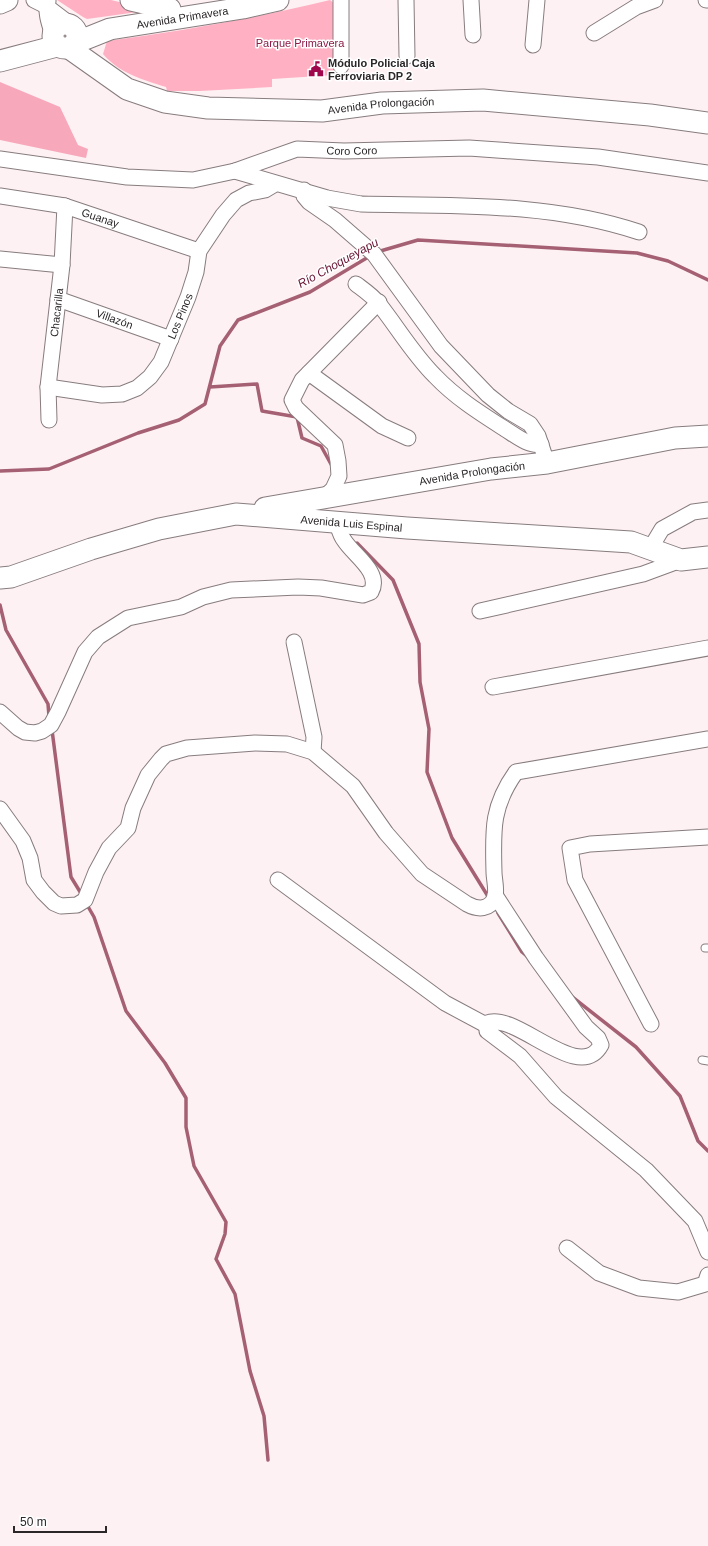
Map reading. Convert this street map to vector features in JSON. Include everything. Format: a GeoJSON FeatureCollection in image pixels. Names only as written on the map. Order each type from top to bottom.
{"type":"FeatureCollection","features":[{"type":"Feature","properties":{"kind":"street"},"geometry":{"type":"LineString","coordinates":[[0,3],[7,0]]}},
{"type":"Feature","properties":{"kind":"street"},"geometry":{"type":"LineString","coordinates":[[131,0],[172,10]]}},
{"type":"Feature","properties":{"kind":"street","name":"Avenida Primavera"},"geometry":{"type":"LineString","coordinates":[[0,61],[65,39],[110,29],[172,10],[278,0]]}},
{"type":"Feature","properties":{"kind":"street"},"geometry":{"type":"LineString","coordinates":[[341,0],[341,66]]}},
{"type":"Feature","properties":{"kind":"street"},"geometry":{"type":"LineString","coordinates":[[406,0],[406,56]]}},
{"type":"Feature","properties":{"kind":"street"},"geometry":{"type":"LineString","coordinates":[[472,0],[473,36]]}},
{"type":"Feature","properties":{"kind":"street"},"geometry":{"type":"LineString","coordinates":[[533,45],[537,0]]}},
{"type":"Feature","properties":{"kind":"street"},"geometry":{"type":"LineString","coordinates":[[594,33],[636,6],[655,0]]}},
{"type":"Feature","properties":{"kind":"street"},"geometry":{"type":"LineString","coordinates":[[43,2],[65,39]]}},
{"type":"Feature","properties":{"kind":"street"},"geometry":{"type":"LineString","coordinates":[[43,2],[48,22],[65,39]]}},
{"type":"Feature","properties":{"kind":"street","name":"Avenida Prolongación"},"geometry":{"type":"LineString","coordinates":[[65,39],[127,89],[165,102],[208,108],[322,111],[382,103],[483,100],[650,115],[708,123]]}},
{"type":"Feature","properties":{"kind":"street","name":"Coro Coro"},"geometry":{"type":"LineString","coordinates":[[0,159],[127,177],[193,180],[235,171],[297,149],[344,151],[469,148],[598,157],[708,173]]}},
{"type":"Feature","properties":{"kind":"street"},"geometry":{"type":"LineString","coordinates":[[235,171],[275,184],[304,190],[327,198],[361,204],[493,207],[546,211],[595,219],[639,232]]}},
{"type":"Feature","properties":{"kind":"street","name":"Los Pinos"},"geometry":{"type":"LineString","coordinates":[[48,387],[102,395],[122,394],[137,388],[150,377],[161,362],[171,339],[196,272],[199,251],[223,215],[236,200],[249,193],[269,189],[275,184]]}},
{"type":"Feature","properties":{"kind":"street"},"geometry":{"type":"LineString","coordinates":[[304,190],[304,196],[309,202],[335,220],[374,254],[442,346],[488,395],[508,411],[530,424],[538,436],[547,463]]}},
{"type":"Feature","properties":{"kind":"street","name":"Guanay"},"geometry":{"type":"LineString","coordinates":[[0,196],[65,206],[199,251]]}},
{"type":"Feature","properties":{"kind":"street","name":"Chacarilla"},"geometry":{"type":"LineString","coordinates":[[49,420],[48,387],[62,265],[65,206]]}},
{"type":"Feature","properties":{"kind":"street"},"geometry":{"type":"LineString","coordinates":[[0,259],[62,265]]}},
{"type":"Feature","properties":{"kind":"street"},"geometry":{"type":"LineString","coordinates":[[356,284],[378,302],[413,352],[457,397],[521,439],[532,444],[541,444]]}},
{"type":"Feature","properties":{"kind":"street","name":"Villazón"},"geometry":{"type":"LineString","coordinates":[[58,299],[171,339]]}},
{"type":"Feature","properties":{"kind":"street"},"geometry":{"type":"LineString","coordinates":[[324,497],[333,489],[339,476],[335,445],[296,408],[292,400],[296,390],[309,372],[378,302]]}},
{"type":"Feature","properties":{"kind":"street"},"geometry":{"type":"LineString","coordinates":[[309,372],[382,426],[408,438]]}},
{"type":"Feature","properties":{"kind":"street","name":"Avenida Prolongación"},"geometry":{"type":"LineString","coordinates":[[236,514],[324,497],[492,469],[547,463],[675,438],[708,436]]}},
{"type":"Feature","properties":{"kind":"street"},"geometry":{"type":"LineString","coordinates":[[650,549],[662,529],[693,512],[708,510]]}},
{"type":"Feature","properties":{"kind":"street","name":"Avenida Luis Espinal"},"geometry":{"type":"LineString","coordinates":[[6,577],[91,549],[159,529],[236,514],[337,523],[630,542],[681,560],[708,557]]}},
{"type":"Feature","properties":{"kind":"street"},"geometry":{"type":"LineString","coordinates":[[0,712],[18,728],[26,732],[42,731],[51,725],[85,652],[98,637],[128,618],[181,607],[202,597],[230,590],[298,587],[321,588],[362,595],[371,592],[374,581],[370,572],[345,542],[337,523]]}},
{"type":"Feature","properties":{"kind":"street"},"geometry":{"type":"LineString","coordinates":[[480,611],[643,574],[681,560]]}},
{"type":"Feature","properties":{"kind":"street"},"geometry":{"type":"LineString","coordinates":[[294,642],[314,737],[313,752]]}},
{"type":"Feature","properties":{"kind":"street"},"geometry":{"type":"LineString","coordinates":[[493,687],[708,648]]}},
{"type":"Feature","properties":{"kind":"street"},"geometry":{"type":"LineString","coordinates":[[486,1025],[492,1021],[517,1029],[574,1057],[590,1056],[601,1045],[598,1038],[586,1027],[536,958],[495,895],[494,821],[497,805],[516,772],[708,739]]}},
{"type":"Feature","properties":{"kind":"street"},"geometry":{"type":"LineString","coordinates":[[0,808],[23,841],[30,858],[34,880],[37,885],[54,903],[66,907],[77,905],[85,900],[96,872],[109,848],[128,828],[133,808],[152,767],[166,754],[187,748],[255,742],[287,744],[313,752],[353,786],[386,833],[422,874],[474,908],[483,908],[488,906],[495,895]]}},
{"type":"Feature","properties":{"kind":"street"},"geometry":{"type":"LineString","coordinates":[[651,1024],[575,880],[570,848],[590,844],[708,837]]}},
{"type":"Feature","properties":{"kind":"street"},"geometry":{"type":"LineString","coordinates":[[278,880],[445,1004],[486,1025],[487,1030],[520,1056],[556,1097],[646,1170],[695,1221],[708,1252]]}},
{"type":"Feature","properties":{"kind":"street"},"geometry":{"type":"LineString","coordinates":[[567,1248],[599,1273],[639,1288],[678,1292],[705,1284],[708,1275]]}},
{"type":"Feature","properties":{"kind":"green space"},"geometry":{"type":"Polygon","coordinates":[[[57,0],[111,0],[152,10],[87,19],[57,0]]]}},
{"type":"Feature","properties":{"kind":"green space","name":"Parque Primavera"},"geometry":{"type":"Polygon","coordinates":[[[330,0],[335,4],[335,75],[272,79],[272,87],[200,91],[167,91],[166,87],[124,71],[109,61],[103,54],[107,41],[219,24],[330,0]]]}},
{"type":"Feature","properties":{"kind":"shaded area"},"geometry":{"type":"Polygon","coordinates":[[[0,82],[60,107],[78,145],[88,149],[86,158],[0,140],[0,82]]]}},
{"type":"Feature","properties":{"kind":"waterway","name":"Río Choqueyapu"},"geometry":{"type":"LineString","coordinates":[[377,252],[418,240],[637,253],[668,261],[708,280]]}},
{"type":"Feature","properties":{"kind":"waterway","name":"Río Choqueyapu"},"geometry":{"type":"LineString","coordinates":[[0,471],[49,469],[138,433],[179,420],[205,404],[220,346],[238,320],[310,292],[370,256]]}},
{"type":"Feature","properties":{"kind":"waterway"},"geometry":{"type":"LineString","coordinates":[[210,387],[257,384],[262,411],[297,417],[302,438],[321,446],[332,466]]}},
{"type":"Feature","properties":{"kind":"waterway"},"geometry":{"type":"LineString","coordinates":[[357,543],[393,580],[419,644],[420,682],[429,729],[427,772],[452,838],[489,898]]}},
{"type":"Feature","properties":{"kind":"waterway"},"geometry":{"type":"LineString","coordinates":[[0,605],[6,630],[48,704],[49,716]]}},
{"type":"Feature","properties":{"kind":"waterway"},"geometry":{"type":"LineString","coordinates":[[52,730],[71,877],[82,895]]}},
{"type":"Feature","properties":{"kind":"waterway"},"geometry":{"type":"LineString","coordinates":[[86,903],[94,917],[126,1011],[165,1063],[186,1098],[186,1127],[194,1166],[226,1222],[225,1234],[216,1259],[235,1294],[250,1371],[264,1416],[268,1460]]}},
{"type":"Feature","properties":{"kind":"waterway"},"geometry":{"type":"LineString","coordinates":[[498,913],[522,952],[528,957]]}},
{"type":"Feature","properties":{"kind":"waterway"},"geometry":{"type":"LineString","coordinates":[[571,996],[636,1047],[680,1096],[698,1141],[708,1151]]}},
{"type":"Feature","properties":{"kind":"place","name":"Módulo Policial Caja Ferroviaria DP 2"},"geometry":{"type":"Point","coordinates":[316,69]}}]}
